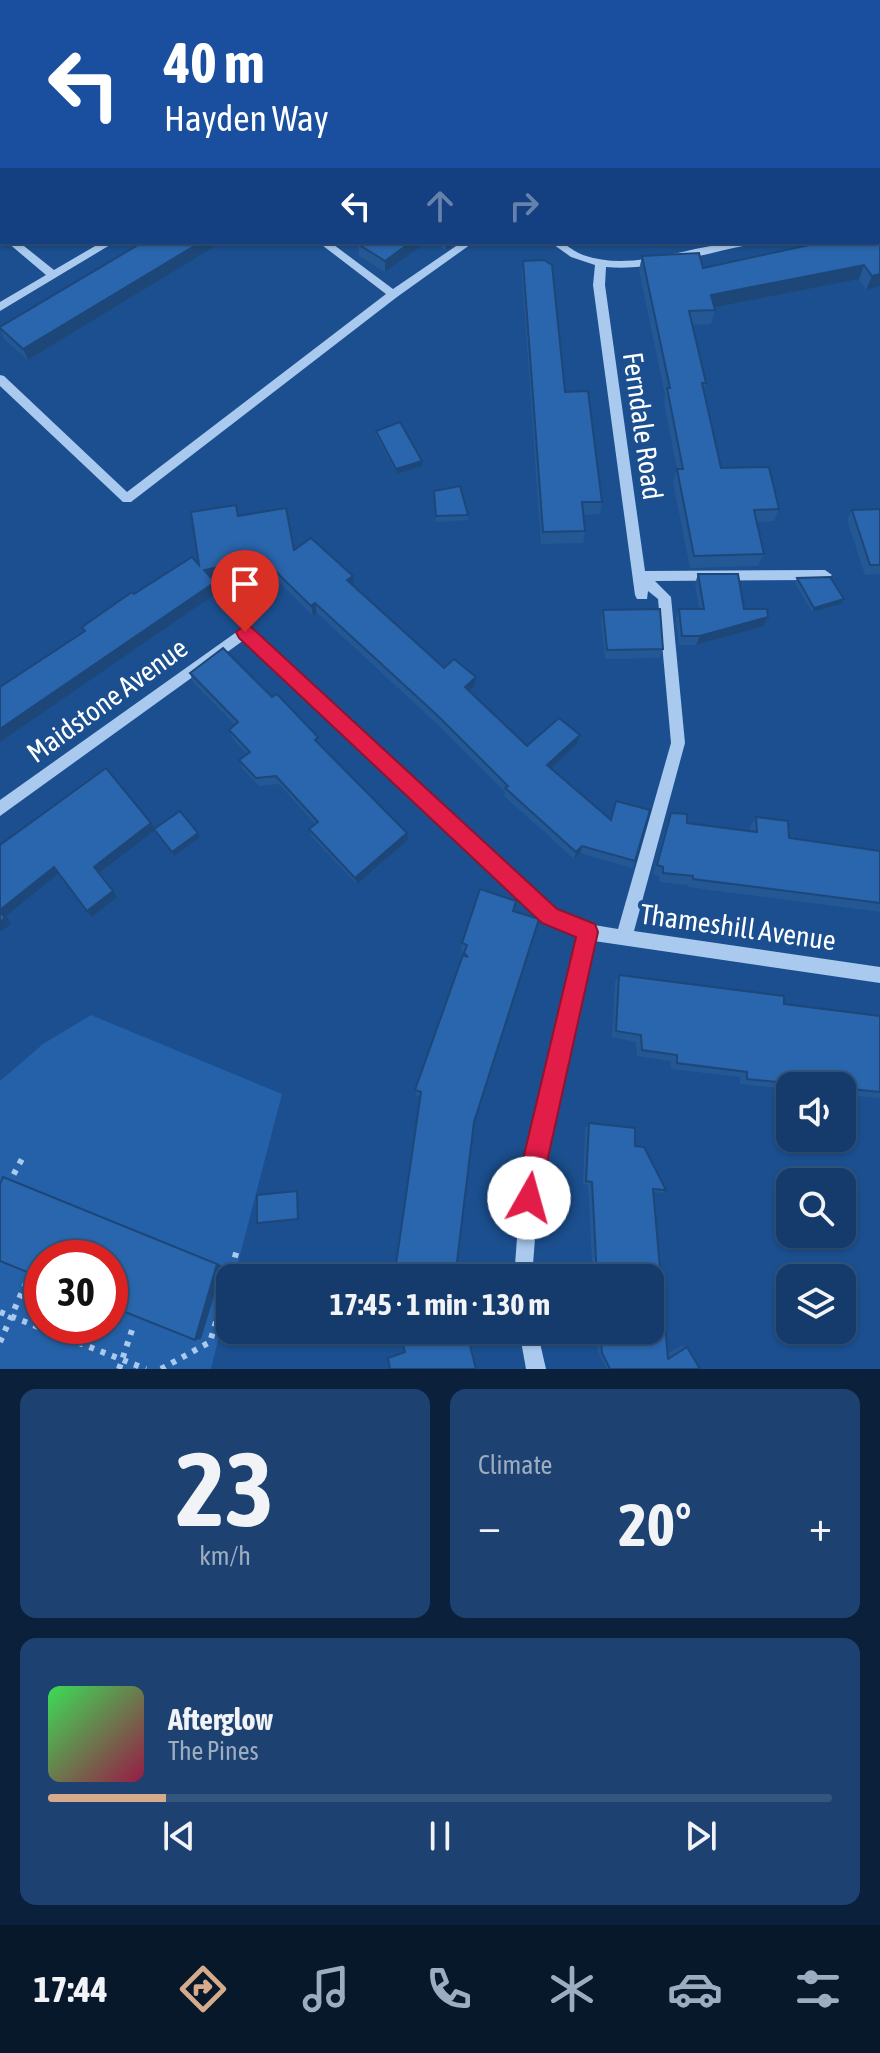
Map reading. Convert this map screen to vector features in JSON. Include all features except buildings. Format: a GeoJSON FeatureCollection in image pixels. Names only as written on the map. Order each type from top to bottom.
{"type":"FeatureCollection","features":[{"type":"Feature","properties":{"kind":"street"},"geometry":{"type":"LineString","coordinates":[[14,244],[53,275]]}},
{"type":"Feature","properties":{"kind":"street"},"geometry":{"type":"LineString","coordinates":[[0,307],[107,244]]}},
{"type":"Feature","properties":{"kind":"street"},"geometry":{"type":"LineString","coordinates":[[326,244],[393,294]]}},
{"type":"Feature","properties":{"kind":"street"},"geometry":{"type":"LineString","coordinates":[[0,379],[127,499],[393,294],[466,244]]}},
{"type":"Feature","properties":{"kind":"street"},"geometry":{"type":"LineString","coordinates":[[558,244],[581,258],[601,263],[633,264],[733,244]]}},
{"type":"Feature","properties":{"kind":"street","name":"Ferndale Road"},"geometry":{"type":"LineString","coordinates":[[601,263],[599,285],[642,595]]}},
{"type":"Feature","properties":{"kind":"street"},"geometry":{"type":"LineString","coordinates":[[639,576],[825,575]]}},
{"type":"Feature","properties":{"kind":"street"},"geometry":{"type":"LineString","coordinates":[[624,937],[678,743],[664,597],[639,576]]}},
{"type":"Feature","properties":{"kind":"street","name":"Thameshill Avenue"},"geometry":{"type":"LineString","coordinates":[[245,632],[550,916],[588,932],[880,975]]}},
{"type":"Feature","properties":{"kind":"street","name":"Maidstone Avenue"},"geometry":{"type":"LineString","coordinates":[[0,809],[245,632]]}},
{"type":"Feature","properties":{"kind":"street"},"geometry":{"type":"LineString","coordinates":[[524,1264],[531,1172],[588,932]]}},
{"type":"Feature","properties":{"kind":"street"},"geometry":{"type":"LineString","coordinates":[[531,1344],[536,1369]]}},
{"type":"Feature","properties":{"kind":"path"},"geometry":{"type":"LineString","coordinates":[[6,1189],[23,1157]]}},
{"type":"Feature","properties":{"kind":"path"},"geometry":{"type":"LineString","coordinates":[[161,1369],[210,1342],[237,1250]]}},
{"type":"Feature","properties":{"kind":"path"},"geometry":{"type":"LineString","coordinates":[[0,1342],[24,1287]]}},
{"type":"Feature","properties":{"kind":"path"},"geometry":{"type":"LineString","coordinates":[[0,1312],[146,1369]]}},
{"type":"Feature","properties":{"kind":"path"},"geometry":{"type":"LineString","coordinates":[[119,1369],[134,1324]]}},
{"type":"Feature","properties":{"kind":"shaded area"},"geometry":{"type":"Polygon","coordinates":[[[91,1015],[282,1094],[238,1264],[216,1264],[217,1344],[211,1369],[0,1369],[0,1081],[43,1044],[91,1015]]]}},
{"type":"Feature","properties":{"kind":"route"},"geometry":{"type":"LineString","coordinates":[[245,632],[550,916],[588,932],[531,1172],[529,1198]]}}]}
